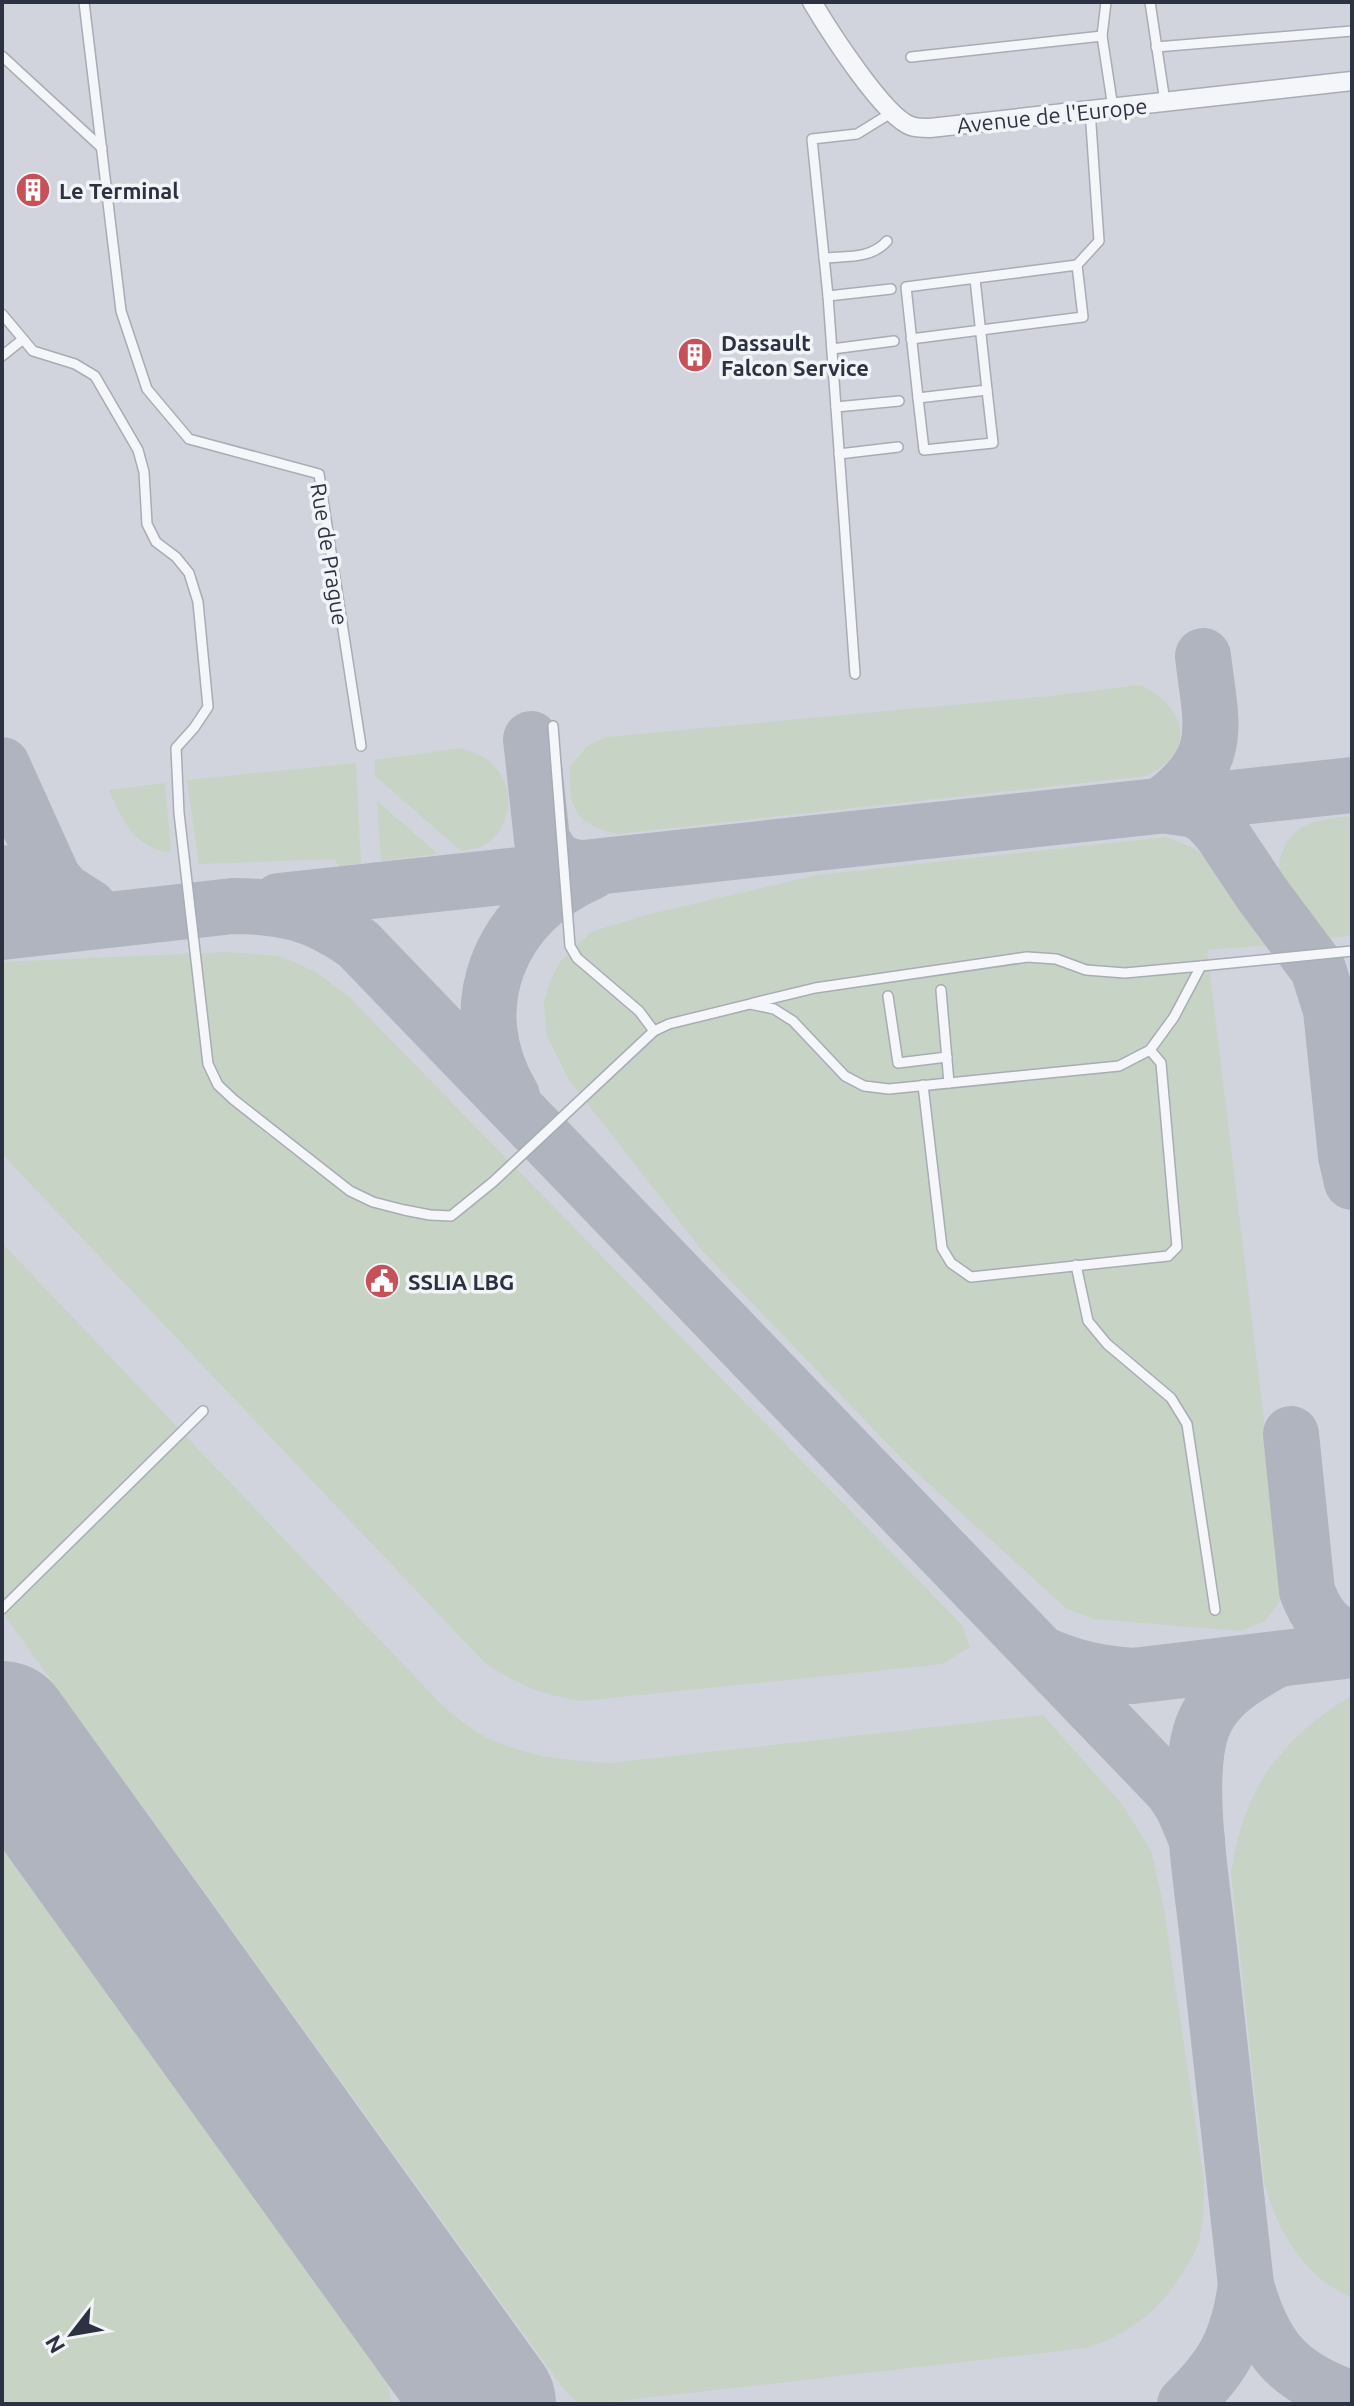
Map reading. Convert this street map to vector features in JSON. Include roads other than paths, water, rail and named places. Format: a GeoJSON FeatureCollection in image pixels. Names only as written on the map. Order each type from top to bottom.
{"type":"FeatureCollection","features":[{"type":"Feature","properties":{"kind":"street"},"geometry":{"type":"LineString","coordinates":[[812,2],[891,113]]}},
{"type":"Feature","properties":{"kind":"street","name":"Avenue de l'Europe"},"geometry":{"type":"LineString","coordinates":[[891,113],[910,126],[930,128],[1352,81]]}},
{"type":"Feature","properties":{"kind":"lane","name":"Rue de Prague"},"geometry":{"type":"LineString","coordinates":[[84,2],[121,311],[147,389],[189,439],[319,474],[361,746]]}},
{"type":"Feature","properties":{"kind":"lane"},"geometry":{"type":"LineString","coordinates":[[1106,2],[1102,36],[1113,108]]}},
{"type":"Feature","properties":{"kind":"lane"},"geometry":{"type":"LineString","coordinates":[[1150,2],[1165,102]]}},
{"type":"Feature","properties":{"kind":"lane"},"geometry":{"type":"LineString","coordinates":[[1156,47],[1352,31]]}},
{"type":"Feature","properties":{"kind":"lane"},"geometry":{"type":"LineString","coordinates":[[911,57],[1102,36]]}},
{"type":"Feature","properties":{"kind":"lane"},"geometry":{"type":"LineString","coordinates":[[2,56],[102,148]]}},
{"type":"Feature","properties":{"kind":"lane"},"geometry":{"type":"LineString","coordinates":[[975,279],[993,443],[924,450],[906,287],[1077,265],[1099,241],[1090,110]]}},
{"type":"Feature","properties":{"kind":"lane"},"geometry":{"type":"LineString","coordinates":[[855,674],[828,296],[812,139],[857,134],[891,113]]}},
{"type":"Feature","properties":{"kind":"lane"},"geometry":{"type":"LineString","coordinates":[[824,258],[868,254],[887,241]]}},
{"type":"Feature","properties":{"kind":"lane"},"geometry":{"type":"LineString","coordinates":[[911,339],[1083,317],[1077,265]]}},
{"type":"Feature","properties":{"kind":"lane"},"geometry":{"type":"LineString","coordinates":[[828,296],[891,289]]}},
{"type":"Feature","properties":{"kind":"lane"},"geometry":{"type":"LineString","coordinates":[[2,314],[33,351],[75,364],[95,376],[138,450],[144,472],[147,524],[156,542],[176,557],[189,573],[198,602],[208,707],[176,748],[179,813],[208,1064],[218,1085],[350,1191],[373,1202],[430,1215],[451,1216],[493,1182],[654,1031],[669,1024],[815,988],[1027,957],[1056,959],[1086,970],[1125,973],[1352,951]]}},
{"type":"Feature","properties":{"kind":"lane"},"geometry":{"type":"LineString","coordinates":[[2,356],[22,340]]}},
{"type":"Feature","properties":{"kind":"lane"},"geometry":{"type":"LineString","coordinates":[[832,349],[894,341]]}},
{"type":"Feature","properties":{"kind":"lane"},"geometry":{"type":"LineString","coordinates":[[918,398],[987,390]]}},
{"type":"Feature","properties":{"kind":"lane"},"geometry":{"type":"LineString","coordinates":[[836,407],[899,401]]}},
{"type":"Feature","properties":{"kind":"lane"},"geometry":{"type":"LineString","coordinates":[[839,454],[898,447]]}},
{"type":"Feature","properties":{"kind":"lane"},"geometry":{"type":"LineString","coordinates":[[553,726],[570,946],[577,958],[639,1011],[654,1031]]}},
{"type":"Feature","properties":{"kind":"lane"},"geometry":{"type":"LineString","coordinates":[[750,1004],[774,1009],[793,1021],[845,1076],[864,1086],[889,1089],[1119,1066],[1150,1050],[1174,1017],[1201,966]]}},
{"type":"Feature","properties":{"kind":"lane"},"geometry":{"type":"LineString","coordinates":[[941,990],[949,1083]]}},
{"type":"Feature","properties":{"kind":"lane"},"geometry":{"type":"LineString","coordinates":[[888,996],[898,1063],[947,1057]]}},
{"type":"Feature","properties":{"kind":"lane"},"geometry":{"type":"LineString","coordinates":[[923,1085],[942,1248],[951,1263],[971,1277],[1168,1256],[1177,1247],[1161,1063],[1150,1050]]}},
{"type":"Feature","properties":{"kind":"lane"},"geometry":{"type":"LineString","coordinates":[[1076,1265],[1088,1321],[1107,1344],[1171,1398],[1187,1424],[1215,1610]]}},
{"type":"Feature","properties":{"kind":"lane"},"geometry":{"type":"LineString","coordinates":[[2,1609],[203,1411]]}},
{"type":"Feature","properties":{"kind":"place","name":"Le Terminal"},"geometry":{"type":"Point","coordinates":[33,190]}},
{"type":"Feature","properties":{"kind":"place","name":"Dassault Falcon Service"},"geometry":{"type":"Point","coordinates":[695,355]}},
{"type":"Feature","properties":{"kind":"place","name":"SSLIA LBG"},"geometry":{"type":"Point","coordinates":[382,1281]}}]}
